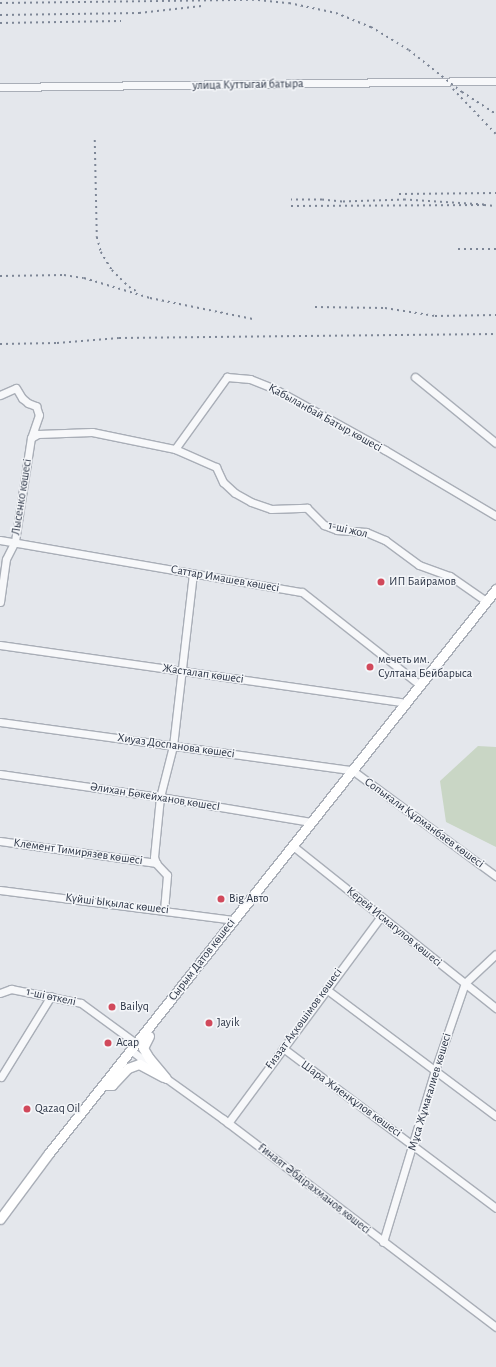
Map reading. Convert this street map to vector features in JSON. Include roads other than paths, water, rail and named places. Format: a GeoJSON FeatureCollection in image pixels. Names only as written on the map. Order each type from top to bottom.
{"type":"FeatureCollection","features":[{"type":"Feature","properties":{"kind":"main road","name":"Сырым Датов көшесі"},"geometry":{"type":"LineString","coordinates":[[0,1219],[104,1085],[197,969],[233,920],[496,589]]}},
{"type":"Feature","properties":{"kind":"main road"},"geometry":{"type":"LineString","coordinates":[[160,1014],[158,1024],[146,1040],[143,1048],[149,1058],[166,1078]]}},
{"type":"Feature","properties":{"kind":"main road"},"geometry":{"type":"LineString","coordinates":[[104,1085],[112,1085],[128,1068],[139,1064],[166,1078]]}},
{"type":"Feature","properties":{"kind":"street","name":"улица Куттыгай батыра"},"geometry":{"type":"LineString","coordinates":[[0,88],[496,82]]}},
{"type":"Feature","properties":{"kind":"street","name":"Қабыланбай Батыр көшесі"},"geometry":{"type":"LineString","coordinates":[[175,450],[227,377],[250,379],[281,392],[385,450],[496,516]]}},
{"type":"Feature","properties":{"kind":"street"},"geometry":{"type":"LineString","coordinates":[[415,377],[496,443]]}},
{"type":"Feature","properties":{"kind":"street"},"geometry":{"type":"LineString","coordinates":[[0,396],[16,388],[22,398],[28,403],[36,406],[39,415],[31,438]]}},
{"type":"Feature","properties":{"kind":"street"},"geometry":{"type":"LineString","coordinates":[[31,438],[38,434],[92,432],[175,450]]}},
{"type":"Feature","properties":{"kind":"street","name":"Лысенко көшесі"},"geometry":{"type":"LineString","coordinates":[[0,602],[6,559],[15,541],[31,438]]}},
{"type":"Feature","properties":{"kind":"street","name":"1-ші жол"},"geometry":{"type":"LineString","coordinates":[[175,450],[216,467],[223,482],[235,493],[251,502],[271,509],[307,508],[324,525],[337,530],[366,532],[385,540],[419,565],[450,576],[486,601]]}},
{"type":"Feature","properties":{"kind":"street","name":"Саттар Имашев көшесі"},"geometry":{"type":"LineString","coordinates":[[0,540],[15,541],[193,574],[302,592],[420,684]]}},
{"type":"Feature","properties":{"kind":"street"},"geometry":{"type":"LineString","coordinates":[[164,910],[167,875],[156,863],[154,856],[160,797],[173,746],[180,670],[193,574]]}},
{"type":"Feature","properties":{"kind":"street","name":"Жасталап көшесі"},"geometry":{"type":"LineString","coordinates":[[0,645],[405,703]]}},
{"type":"Feature","properties":{"kind":"street","name":"Хиуаз Доспанова көшесі"},"geometry":{"type":"LineString","coordinates":[[0,722],[352,770]]}},
{"type":"Feature","properties":{"kind":"street","name":"Сопығали Құрманбаев көшесі"},"geometry":{"type":"LineString","coordinates":[[352,770],[496,876]]}},
{"type":"Feature","properties":{"kind":"street","name":"Әлихан Бөкейханов көшесI"},"geometry":{"type":"LineString","coordinates":[[0,774],[160,797],[311,822]]}},
{"type":"Feature","properties":{"kind":"street","name":"Клемент Тимирязев көшесі"},"geometry":{"type":"LineString","coordinates":[[0,841],[156,863]]}},
{"type":"Feature","properties":{"kind":"street","name":"Керей Исмагулов көшесі"},"geometry":{"type":"LineString","coordinates":[[293,846],[496,1008]]}},
{"type":"Feature","properties":{"kind":"street","name":"Күйші Ықылас көшесі"},"geometry":{"type":"LineString","coordinates":[[0,890],[233,920]]}},
{"type":"Feature","properties":{"kind":"street","name":"Ғиззат Ақкөшімов көшесi"},"geometry":{"type":"LineString","coordinates":[[228,1123],[381,916]]}},
{"type":"Feature","properties":{"kind":"street","name":"Мұса Жұмағалиев көшесі"},"geometry":{"type":"LineString","coordinates":[[383,1242],[414,1144],[435,1070],[465,983],[496,954]]}},
{"type":"Feature","properties":{"kind":"street","name":"1-ші өткелі"},"geometry":{"type":"LineString","coordinates":[[0,993],[11,989],[81,1003],[134,1048]]}},
{"type":"Feature","properties":{"kind":"street"},"geometry":{"type":"LineString","coordinates":[[326,989],[496,1116]]}},
{"type":"Feature","properties":{"kind":"street"},"geometry":{"type":"LineString","coordinates":[[1,1077],[51,996]]}},
{"type":"Feature","properties":{"kind":"street","name":"Ғинаят Әбдірахманов көшесі"},"geometry":{"type":"LineString","coordinates":[[134,1048],[166,1078],[228,1123],[496,1327]]}},
{"type":"Feature","properties":{"kind":"street","name":"Шара Жиенқұлов көшесі"},"geometry":{"type":"LineString","coordinates":[[283,1048],[414,1144],[496,1208]]}},
{"type":"Feature","properties":{"kind":"railway"},"geometry":{"type":"LineString","coordinates":[[0,3],[257,0]]}},
{"type":"Feature","properties":{"kind":"railway"},"geometry":{"type":"LineString","coordinates":[[258,0],[289,3],[336,13],[371,27],[409,50],[462,92],[496,114]]}},
{"type":"Feature","properties":{"kind":"railway"},"geometry":{"type":"LineString","coordinates":[[0,15],[139,13],[202,6]]}},
{"type":"Feature","properties":{"kind":"railway"},"geometry":{"type":"LineString","coordinates":[[0,23],[121,21]]}},
{"type":"Feature","properties":{"kind":"railway"},"geometry":{"type":"LineString","coordinates":[[453,89],[496,134]]}},
{"type":"Feature","properties":{"kind":"railway"},"geometry":{"type":"LineString","coordinates":[[95,140],[97,237],[101,252],[112,270],[129,287],[136,291]]}},
{"type":"Feature","properties":{"kind":"railway"},"geometry":{"type":"LineString","coordinates":[[399,194],[496,193]]}},
{"type":"Feature","properties":{"kind":"railway"},"geometry":{"type":"LineString","coordinates":[[291,200],[322,200],[342,202],[405,200],[484,205],[291,206]]}},
{"type":"Feature","properties":{"kind":"railway"},"geometry":{"type":"LineString","coordinates":[[484,205],[496,206]]}},
{"type":"Feature","properties":{"kind":"railway"},"geometry":{"type":"LineString","coordinates":[[458,249],[496,249]]}},
{"type":"Feature","properties":{"kind":"railway"},"geometry":{"type":"LineString","coordinates":[[0,276],[64,275],[84,278],[150,298],[253,319]]}},
{"type":"Feature","properties":{"kind":"railway"},"geometry":{"type":"LineString","coordinates":[[315,307],[385,308],[435,316],[496,315]]}},
{"type":"Feature","properties":{"kind":"railway"},"geometry":{"type":"LineString","coordinates":[[0,344],[57,343],[119,338],[496,334]]}},
{"type":"Feature","properties":{"kind":"place","name":"ИП Байрамов"},"geometry":{"type":"Point","coordinates":[381,582]}},
{"type":"Feature","properties":{"kind":"place","name":"мечеть им. Султана Бейбарыса"},"geometry":{"type":"Point","coordinates":[370,667]}},
{"type":"Feature","properties":{"kind":"place","name":"Big Авто"},"geometry":{"type":"Point","coordinates":[221,899]}},
{"type":"Feature","properties":{"kind":"place","name":"Bailyq"},"geometry":{"type":"Point","coordinates":[112,1007]}},
{"type":"Feature","properties":{"kind":"place","name":"Jayik"},"geometry":{"type":"Point","coordinates":[209,1023]}},
{"type":"Feature","properties":{"kind":"place","name":"Асар"},"geometry":{"type":"Point","coordinates":[108,1043]}},
{"type":"Feature","properties":{"kind":"place","name":"Qazaq Oil"},"geometry":{"type":"Point","coordinates":[27,1109]}}]}
